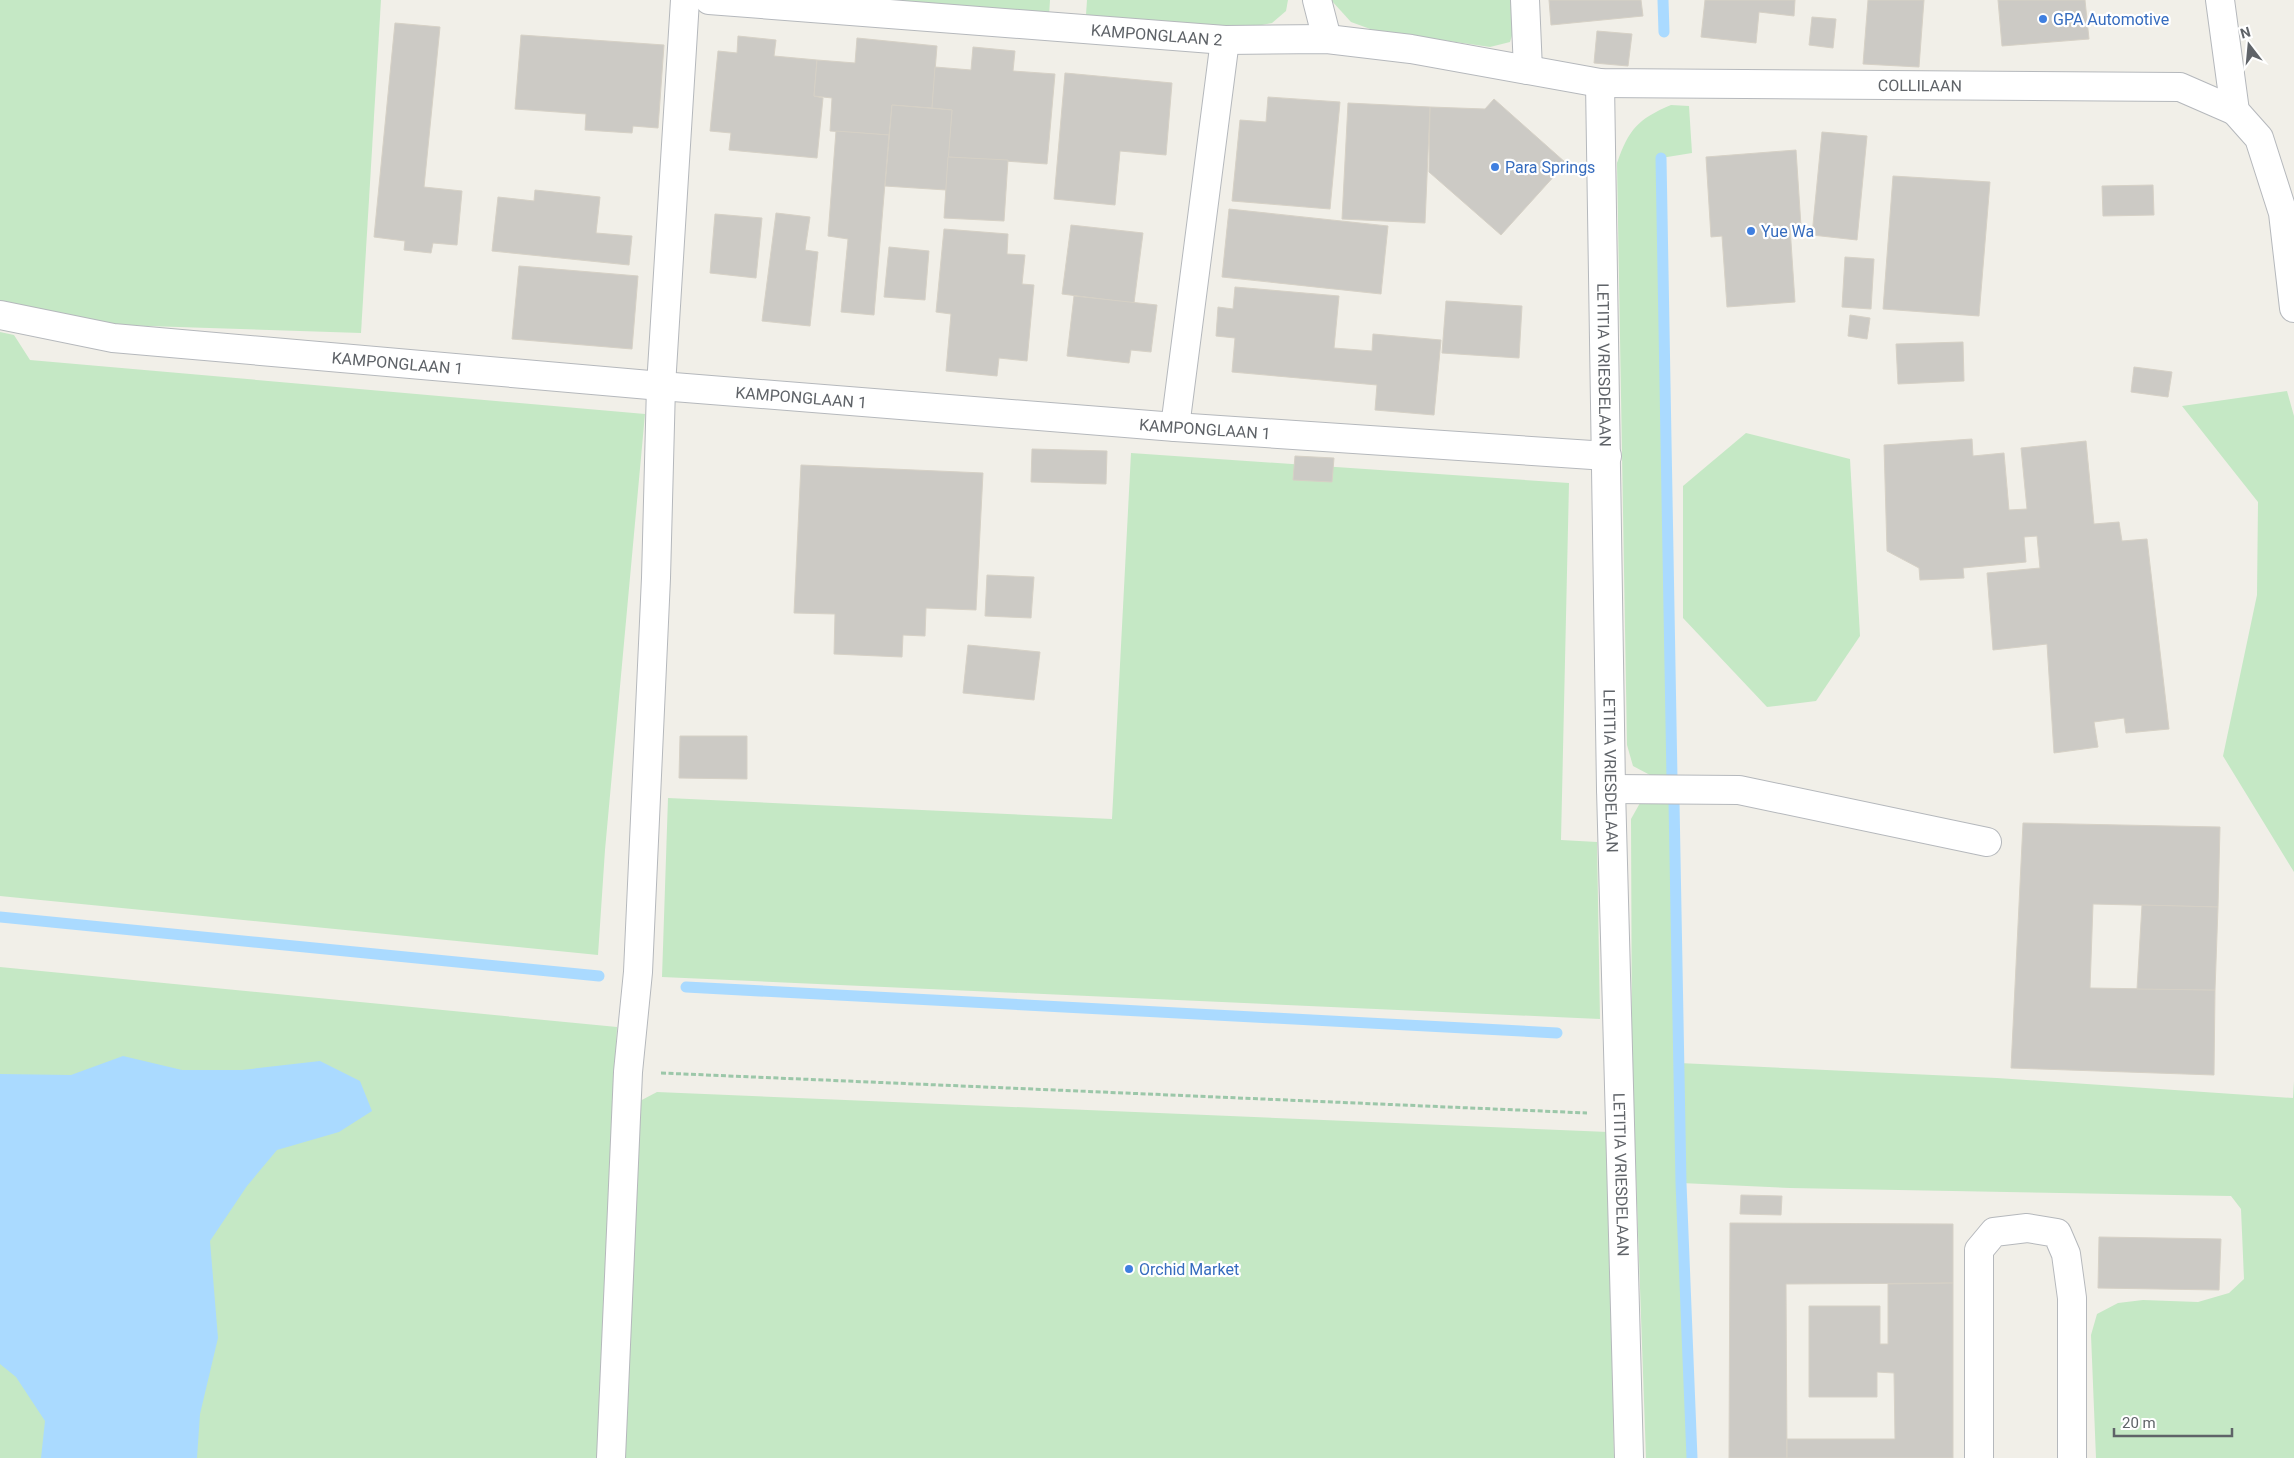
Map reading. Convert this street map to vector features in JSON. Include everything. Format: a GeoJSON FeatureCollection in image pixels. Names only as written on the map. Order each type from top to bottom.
{"type":"FeatureCollection","features":[{"type":"Feature","properties":{"kind":"street"},"geometry":{"type":"LineString","coordinates":[[611,1458],[628,1072],[639,962],[656,578],[661,386],[685,0]]}},
{"type":"Feature","properties":{"kind":"street","name":"KAMPONGLAAN 2"},"geometry":{"type":"LineString","coordinates":[[709,0],[1225,40],[1327,39],[1411,49],[1600,83]]}},
{"type":"Feature","properties":{"kind":"street"},"geometry":{"type":"LineString","coordinates":[[1317,0],[1327,39]]}},
{"type":"Feature","properties":{"kind":"street"},"geometry":{"type":"LineString","coordinates":[[1526,0],[1528,70]]}},
{"type":"Feature","properties":{"kind":"street"},"geometry":{"type":"LineString","coordinates":[[2220,0],[2235,112],[2259,138],[2283,213],[2294,308]]}},
{"type":"Feature","properties":{"kind":"street"},"geometry":{"type":"LineString","coordinates":[[1174,427],[1225,40]]}},
{"type":"Feature","properties":{"kind":"street","name":"COLLILAAN"},"geometry":{"type":"LineString","coordinates":[[1600,83],[2180,87],[2235,112]]}},
{"type":"Feature","properties":{"kind":"street","name":"LETITIA VRIESDELAAN"},"geometry":{"type":"LineString","coordinates":[[1600,83],[1611,789],[1629,1458]]}},
{"type":"Feature","properties":{"kind":"street","name":"KAMPONGLAAN 1"},"geometry":{"type":"LineString","coordinates":[[0,315],[113,338],[661,386],[1174,427],[1607,456]]}},
{"type":"Feature","properties":{"kind":"street"},"geometry":{"type":"LineString","coordinates":[[1611,789],[1739,790],[1987,842]]}},
{"type":"Feature","properties":{"kind":"street"},"geometry":{"type":"LineString","coordinates":[[1979,1458],[1979,1250],[1994,1232],[2027,1228],[2057,1233],[2066,1254],[2072,1298],[2072,1458]]}},
{"type":"Feature","properties":{"kind":"path"},"geometry":{"type":"LineString","coordinates":[[628,1072],[1620,1115]]}},
{"type":"Feature","properties":{"kind":"green space"},"geometry":{"type":"Polygon","coordinates":[[[0,0],[381,0],[361,333],[116,325],[0,306],[0,0]]]}},
{"type":"Feature","properties":{"kind":"green space"},"geometry":{"type":"Polygon","coordinates":[[[842,0],[1050,0],[1049,16],[842,0]]]}},
{"type":"Feature","properties":{"kind":"green space"},"geometry":{"type":"Polygon","coordinates":[[[1087,0],[1288,0],[1286,11],[1272,23],[1246,28],[1214,29],[1086,15],[1087,0]]]}},
{"type":"Feature","properties":{"kind":"green space"},"geometry":{"type":"Polygon","coordinates":[[[1331,0],[1516,0],[1517,20],[1510,42],[1490,47],[1373,30],[1351,22],[1331,0]]]}},
{"type":"Feature","properties":{"kind":"green space"},"geometry":{"type":"Polygon","coordinates":[[[1671,105],[1689,106],[1692,153],[1661,158],[1672,779],[1650,775],[1633,766],[1627,745],[1617,163],[1621,151],[1636,126],[1650,115],[1671,105]]]}},
{"type":"Feature","properties":{"kind":"green space"},"geometry":{"type":"Polygon","coordinates":[[[0,332],[14,335],[30,360],[645,414],[605,850],[598,955],[0,896],[0,332]]]}},
{"type":"Feature","properties":{"kind":"green space"},"geometry":{"type":"Polygon","coordinates":[[[2287,391],[2294,416],[2294,872],[2223,756],[2257,595],[2258,502],[2182,406],[2287,391]]]}},
{"type":"Feature","properties":{"kind":"green space"},"geometry":{"type":"Polygon","coordinates":[[[1746,433],[1850,459],[1860,636],[1816,701],[1767,707],[1683,618],[1683,486],[1746,433]]]}},
{"type":"Feature","properties":{"kind":"green space"},"geometry":{"type":"Polygon","coordinates":[[[1131,453],[1569,483],[1561,840],[1597,842],[1600,1019],[662,977],[668,798],[1112,819],[1131,453]]]}},
{"type":"Feature","properties":{"kind":"green space"},"geometry":{"type":"Polygon","coordinates":[[[1674,802],[1679,1063],[1997,1078],[2293,1098],[2294,1081],[2294,1458],[2096,1458],[2091,1335],[2097,1314],[2118,1303],[2143,1300],[2198,1302],[2229,1293],[2244,1279],[2241,1209],[2231,1196],[1790,1188],[1681,1183],[1689,1458],[1646,1458],[1632,1061],[1631,819],[1640,803],[1674,802]]]}},
{"type":"Feature","properties":{"kind":"green space"},"geometry":{"type":"Polygon","coordinates":[[[0,967],[617,1027],[599,1458],[0,1458],[0,967]]]}},
{"type":"Feature","properties":{"kind":"green space"},"geometry":{"type":"Polygon","coordinates":[[[657,1092],[1608,1132],[1614,1458],[623,1458],[638,1102],[657,1092]]]}},
{"type":"Feature","properties":{"kind":"water"},"geometry":{"type":"Polygon","coordinates":[[[123,1056],[182,1070],[242,1070],[320,1061],[360,1081],[372,1111],[339,1132],[277,1150],[247,1186],[210,1241],[218,1338],[200,1414],[197,1458],[41,1458],[45,1421],[16,1377],[0,1364],[0,1074],[71,1075],[123,1056]]]}},
{"type":"Feature","properties":{"kind":"building"},"geometry":{"type":"Polygon","coordinates":[[[1549,0],[1641,0],[1643,16],[1551,25],[1549,0]]]}},
{"type":"Feature","properties":{"kind":"building"},"geometry":{"type":"Polygon","coordinates":[[[1705,0],[1795,0],[1794,16],[1759,12],[1756,43],[1701,37],[1705,0]]]}},
{"type":"Feature","properties":{"kind":"building"},"geometry":{"type":"Polygon","coordinates":[[[1868,0],[1924,0],[1919,67],[1863,64],[1868,0]]]}},
{"type":"Feature","properties":{"kind":"building","name":"GPA Automotive"},"geometry":{"type":"Polygon","coordinates":[[[1998,0],[2085,0],[2089,39],[2002,46],[1998,0]]]}},
{"type":"Feature","properties":{"kind":"building"},"geometry":{"type":"Polygon","coordinates":[[[1812,17],[1836,19],[1833,48],[1809,45],[1812,17]]]}},
{"type":"Feature","properties":{"kind":"building"},"geometry":{"type":"Polygon","coordinates":[[[395,23],[440,27],[424,187],[462,191],[457,245],[433,243],[431,253],[404,250],[405,241],[374,237],[395,23]]]}},
{"type":"Feature","properties":{"kind":"building"},"geometry":{"type":"Polygon","coordinates":[[[1597,31],[1632,34],[1628,66],[1594,63],[1597,31]]]}},
{"type":"Feature","properties":{"kind":"building"},"geometry":{"type":"Polygon","coordinates":[[[521,35],[664,45],[658,128],[633,126],[632,133],[585,130],[586,114],[515,109],[521,35]]]}},
{"type":"Feature","properties":{"kind":"building"},"geometry":{"type":"Polygon","coordinates":[[[738,36],[776,40],[774,56],[817,60],[814,96],[823,98],[817,158],[729,150],[731,133],[710,131],[718,51],[737,53],[738,36]]]}},
{"type":"Feature","properties":{"kind":"building"},"geometry":{"type":"Polygon","coordinates":[[[857,38],[937,46],[932,108],[892,105],[889,135],[830,131],[832,98],[814,96],[817,60],[855,63],[857,38]]]}},
{"type":"Feature","properties":{"kind":"building"},"geometry":{"type":"Polygon","coordinates":[[[973,47],[1015,51],[1013,71],[1055,74],[1047,164],[948,157],[952,110],[932,108],[935,67],[971,70],[973,47]]]}},
{"type":"Feature","properties":{"kind":"building"},"geometry":{"type":"Polygon","coordinates":[[[1065,73],[1172,83],[1166,155],[1120,151],[1115,205],[1054,199],[1065,73]]]}},
{"type":"Feature","properties":{"kind":"building"},"geometry":{"type":"Polygon","coordinates":[[[1268,97],[1340,102],[1330,209],[1232,201],[1240,120],[1266,122],[1268,97]]]}},
{"type":"Feature","properties":{"kind":"building","name":"Para Springs"},"geometry":{"type":"Polygon","coordinates":[[[1494,99],[1566,163],[1501,235],[1429,172],[1430,107],[1485,109],[1494,99]]]}},
{"type":"Feature","properties":{"kind":"building"},"geometry":{"type":"Polygon","coordinates":[[[1348,103],[1430,107],[1425,223],[1342,219],[1348,103]]]}},
{"type":"Feature","properties":{"kind":"building"},"geometry":{"type":"Polygon","coordinates":[[[892,105],[952,110],[946,190],[885,186],[892,105]]]}},
{"type":"Feature","properties":{"kind":"building"},"geometry":{"type":"Polygon","coordinates":[[[836,131],[889,135],[874,315],[841,312],[848,239],[828,236],[836,131]]]}},
{"type":"Feature","properties":{"kind":"building"},"geometry":{"type":"Polygon","coordinates":[[[1822,132],[1867,136],[1857,240],[1812,235],[1822,132]]]}},
{"type":"Feature","properties":{"kind":"building","name":"Yue Wa"},"geometry":{"type":"Polygon","coordinates":[[[1796,150],[1801,226],[1790,227],[1795,302],[1727,307],[1722,236],[1711,237],[1706,157],[1796,150]]]}},
{"type":"Feature","properties":{"kind":"building"},"geometry":{"type":"Polygon","coordinates":[[[948,157],[1008,160],[1004,221],[944,218],[948,157]]]}},
{"type":"Feature","properties":{"kind":"building"},"geometry":{"type":"Polygon","coordinates":[[[1893,176],[1990,182],[1979,316],[1883,309],[1893,176]]]}},
{"type":"Feature","properties":{"kind":"building"},"geometry":{"type":"Polygon","coordinates":[[[2153,185],[2154,215],[2103,216],[2102,186],[2153,185]]]}},
{"type":"Feature","properties":{"kind":"building"},"geometry":{"type":"Polygon","coordinates":[[[535,190],[600,197],[596,233],[632,236],[629,265],[492,251],[498,197],[534,201],[535,190]]]}},
{"type":"Feature","properties":{"kind":"building"},"geometry":{"type":"Polygon","coordinates":[[[1229,209],[1388,226],[1381,294],[1222,277],[1229,209]]]}},
{"type":"Feature","properties":{"kind":"building"},"geometry":{"type":"Polygon","coordinates":[[[776,213],[810,217],[805,250],[818,252],[810,326],[762,321],[776,213]]]}},
{"type":"Feature","properties":{"kind":"building"},"geometry":{"type":"Polygon","coordinates":[[[715,214],[762,218],[756,278],[710,273],[715,214]]]}},
{"type":"Feature","properties":{"kind":"building"},"geometry":{"type":"Polygon","coordinates":[[[1071,225],[1143,233],[1134,303],[1062,294],[1071,225]]]}},
{"type":"Feature","properties":{"kind":"building"},"geometry":{"type":"Polygon","coordinates":[[[944,229],[1008,234],[1007,254],[1025,255],[1022,284],[1034,285],[1027,361],[999,358],[997,376],[946,371],[951,314],[936,312],[944,229]]]}},
{"type":"Feature","properties":{"kind":"building"},"geometry":{"type":"Polygon","coordinates":[[[889,247],[929,251],[925,300],[884,297],[889,247]]]}},
{"type":"Feature","properties":{"kind":"building"},"geometry":{"type":"Polygon","coordinates":[[[1845,257],[1874,259],[1871,309],[1842,307],[1845,257]]]}},
{"type":"Feature","properties":{"kind":"building"},"geometry":{"type":"Polygon","coordinates":[[[519,266],[638,276],[632,349],[512,339],[519,266]]]}},
{"type":"Feature","properties":{"kind":"building"},"geometry":{"type":"Polygon","coordinates":[[[1235,287],[1339,296],[1334,348],[1372,351],[1373,334],[1441,340],[1434,415],[1375,410],[1377,385],[1232,372],[1235,338],[1216,336],[1218,307],[1233,309],[1235,287]]]}},
{"type":"Feature","properties":{"kind":"building"},"geometry":{"type":"Polygon","coordinates":[[[1074,296],[1157,305],[1151,352],[1131,350],[1129,363],[1067,356],[1074,296]]]}},
{"type":"Feature","properties":{"kind":"building"},"geometry":{"type":"Polygon","coordinates":[[[1446,301],[1522,306],[1519,358],[1442,353],[1446,301]]]}},
{"type":"Feature","properties":{"kind":"building"},"geometry":{"type":"Polygon","coordinates":[[[1850,315],[1870,318],[1867,339],[1848,336],[1850,315]]]}},
{"type":"Feature","properties":{"kind":"building"},"geometry":{"type":"Polygon","coordinates":[[[1963,342],[1964,381],[1898,384],[1896,344],[1963,342]]]}},
{"type":"Feature","properties":{"kind":"building"},"geometry":{"type":"Polygon","coordinates":[[[2134,367],[2172,372],[2168,397],[2131,392],[2134,367]]]}},
{"type":"Feature","properties":{"kind":"building"},"geometry":{"type":"Polygon","coordinates":[[[1972,439],[1973,456],[2004,453],[2009,510],[2027,509],[2021,448],[2086,441],[2094,524],[2119,522],[2122,541],[2147,539],[2169,729],[2126,733],[2124,718],[2094,722],[2098,747],[2054,753],[2047,644],[1993,650],[1987,573],[2040,568],[2037,536],[2024,537],[2026,562],[1963,568],[1964,578],[1920,580],[1919,568],[1887,551],[1884,445],[1972,439]]]}},
{"type":"Feature","properties":{"kind":"building"},"geometry":{"type":"Polygon","coordinates":[[[1032,449],[1107,451],[1106,484],[1031,482],[1032,449]]]}},
{"type":"Feature","properties":{"kind":"building"},"geometry":{"type":"Polygon","coordinates":[[[1295,456],[1334,458],[1332,482],[1293,480],[1295,456]]]}},
{"type":"Feature","properties":{"kind":"building"},"geometry":{"type":"Polygon","coordinates":[[[801,465],[983,473],[976,610],[926,608],[925,636],[903,635],[902,657],[834,654],[835,614],[794,613],[801,465]]]}},
{"type":"Feature","properties":{"kind":"building"},"geometry":{"type":"Polygon","coordinates":[[[987,575],[1034,577],[1031,618],[985,616],[987,575]]]}},
{"type":"Feature","properties":{"kind":"building"},"geometry":{"type":"Polygon","coordinates":[[[968,645],[1040,652],[1034,700],[963,693],[968,645]]]}},
{"type":"Feature","properties":{"kind":"building"},"geometry":{"type":"Polygon","coordinates":[[[680,736],[747,736],[747,779],[679,778],[680,736]]]}},
{"type":"Feature","properties":{"kind":"building"},"geometry":{"type":"Polygon","coordinates":[[[2023,823],[2220,827],[2218,907],[2093,904],[2090,988],[2215,990],[2214,1075],[2011,1068],[2023,823]]]}},
{"type":"Feature","properties":{"kind":"building"},"geometry":{"type":"Polygon","coordinates":[[[2142,905],[2218,907],[2215,990],[2137,989],[2142,905]]]}},
{"type":"Feature","properties":{"kind":"building"},"geometry":{"type":"Polygon","coordinates":[[[1741,1195],[1782,1196],[1781,1215],[1740,1214],[1741,1195]]]}},
{"type":"Feature","properties":{"kind":"building"},"geometry":{"type":"Polygon","coordinates":[[[1730,1223],[1953,1224],[1953,1283],[1786,1284],[1787,1458],[1729,1458],[1730,1223]]]}},
{"type":"Feature","properties":{"kind":"building"},"geometry":{"type":"Polygon","coordinates":[[[2099,1237],[2221,1239],[2219,1290],[2098,1288],[2099,1237]]]}},
{"type":"Feature","properties":{"kind":"building"},"geometry":{"type":"Polygon","coordinates":[[[1953,1283],[1953,1458],[1787,1458],[1787,1439],[1895,1439],[1894,1373],[1877,1372],[1877,1397],[1809,1397],[1809,1306],[1880,1306],[1880,1344],[1888,1344],[1888,1284],[1953,1283]]]}},
{"type":"Feature","properties":{"kind":"waterway"},"geometry":{"type":"LineString","coordinates":[[1663,0],[1664,32]]}},
{"type":"Feature","properties":{"kind":"waterway"},"geometry":{"type":"LineString","coordinates":[[1661,158],[1672,779]]}},
{"type":"Feature","properties":{"kind":"waterway"},"geometry":{"type":"LineString","coordinates":[[1674,802],[1681,1183],[1692,1458]]}},
{"type":"Feature","properties":{"kind":"waterway"},"geometry":{"type":"LineString","coordinates":[[0,917],[599,976]]}},
{"type":"Feature","properties":{"kind":"waterway"},"geometry":{"type":"LineString","coordinates":[[686,987],[1557,1033]]}},
{"type":"Feature","properties":{"kind":"place","name":"GPA Automotive"},"geometry":{"type":"Point","coordinates":[2043,19]}},
{"type":"Feature","properties":{"kind":"place","name":"Para Springs"},"geometry":{"type":"Point","coordinates":[1495,167]}},
{"type":"Feature","properties":{"kind":"place","name":"Yue Wa"},"geometry":{"type":"Point","coordinates":[1751,231]}},
{"type":"Feature","properties":{"kind":"place","name":"Orchid Market"},"geometry":{"type":"Point","coordinates":[1129,1269]}}]}
